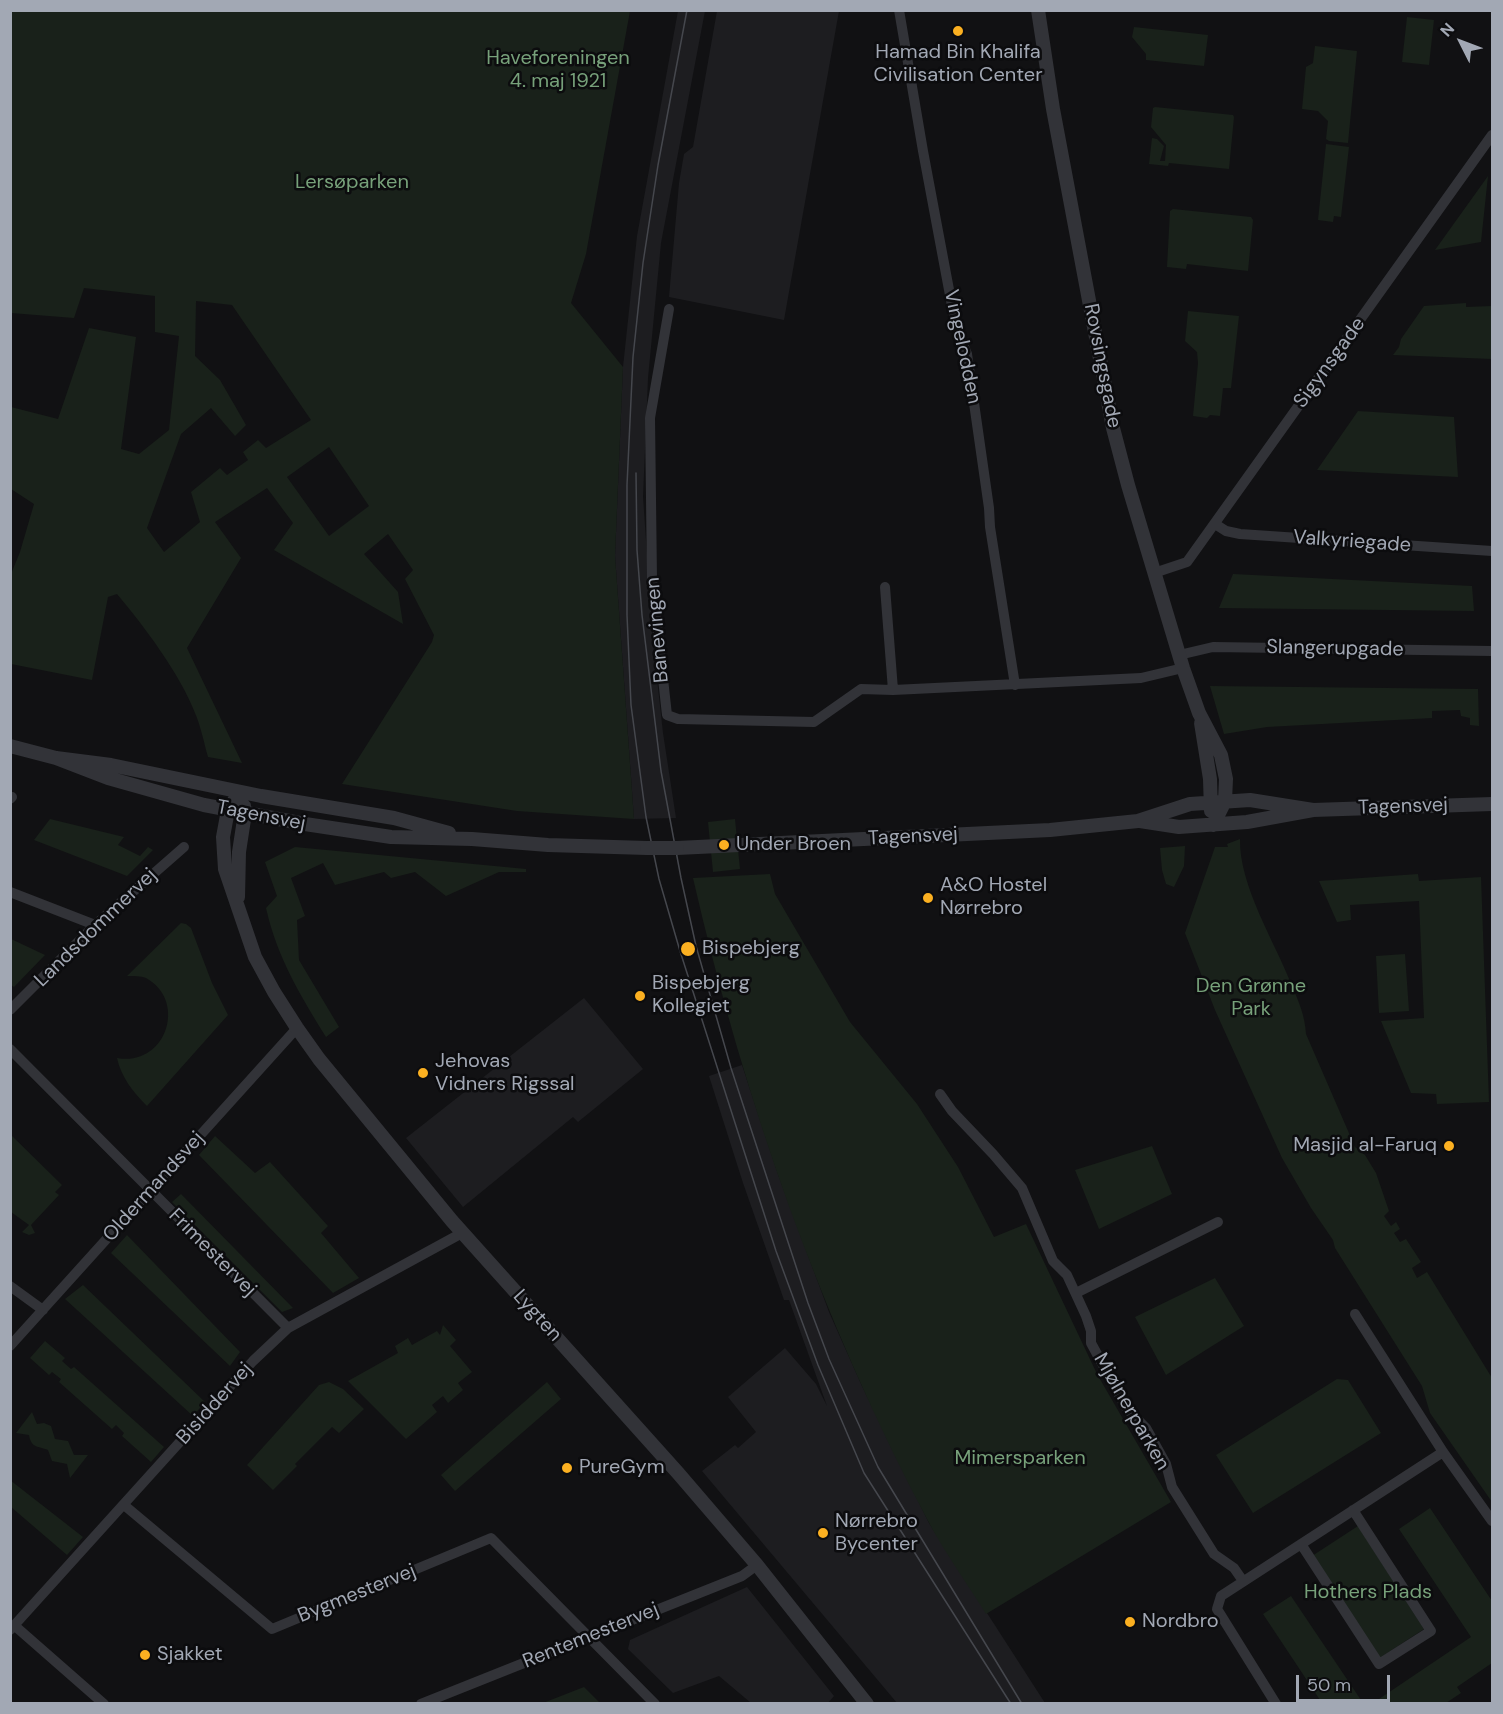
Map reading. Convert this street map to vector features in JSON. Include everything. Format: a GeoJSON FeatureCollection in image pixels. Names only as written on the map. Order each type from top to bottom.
{"type":"FeatureCollection","features":[{"type":"Feature","properties":{"kind":"street","name":"Vingelodden"},"geometry":{"type":"LineString","coordinates":[[899,10],[923,150],[960,337],[967,354],[990,527],[1015,685]]}},
{"type":"Feature","properties":{"kind":"street","name":"Rovsingsgade"},"geometry":{"type":"LineString","coordinates":[[1038,10],[1053,109],[1113,428],[1181,661],[1199,713],[1221,755],[1226,779],[1225,801]]}},
{"type":"Feature","properties":{"kind":"street","name":"Sigynsgade"},"geometry":{"type":"LineString","coordinates":[[1154,573],[1187,562],[1492,135]]}},
{"type":"Feature","properties":{"kind":"street","name":"Banevingen"},"geometry":{"type":"LineString","coordinates":[[669,309],[650,418],[652,579],[667,715],[678,719],[814,722],[861,689],[893,690],[1141,678],[1181,661]]}},
{"type":"Feature","properties":{"kind":"street","name":"Valkyriegade"},"geometry":{"type":"LineString","coordinates":[[1215,524],[1226,531],[1240,534],[1492,551]]}},
{"type":"Feature","properties":{"kind":"street"},"geometry":{"type":"LineString","coordinates":[[885,587],[893,690]]}},
{"type":"Feature","properties":{"kind":"street","name":"Slangerupgade"},"geometry":{"type":"LineString","coordinates":[[1181,661],[1213,647],[1492,651]]}},
{"type":"Feature","properties":{"kind":"street","name":"Rovsingsgade"},"geometry":{"type":"LineString","coordinates":[[1199,713],[1210,779],[1213,825]]}},
{"type":"Feature","properties":{"kind":"street","name":"Tagensvej"},"geometry":{"type":"LineString","coordinates":[[10,746],[57,758],[111,765],[240,792],[394,818],[472,838]]}},
{"type":"Feature","properties":{"kind":"street","name":"Tagensvej"},"geometry":{"type":"LineString","coordinates":[[57,758],[108,778],[228,810],[391,837],[472,838],[603,847],[699,848],[1039,831],[1138,821],[1178,807],[1225,801],[1250,800],[1313,810]]}},
{"type":"Feature","properties":{"kind":"street","name":"Lygten"},"geometry":{"type":"LineString","coordinates":[[240,792],[228,810],[223,837],[225,868],[255,957],[297,1028],[319,1059],[462,1233],[678,1473],[757,1565],[867,1704]]}},
{"type":"Feature","properties":{"kind":"street","name":"Lygten"},"geometry":{"type":"LineString","coordinates":[[238,909],[238,859],[245,813],[240,792]]}},
{"type":"Feature","properties":{"kind":"street"},"geometry":{"type":"LineString","coordinates":[[1213,825],[1225,801]]}},
{"type":"Feature","properties":{"kind":"street","name":"Tagensvej"},"geometry":{"type":"LineString","coordinates":[[1138,821],[1179,827],[1247,822],[1313,810],[1492,804]]}},
{"type":"Feature","properties":{"kind":"street","name":"Landsdommervej"},"geometry":{"type":"LineString","coordinates":[[10,1010],[95,926],[184,847]]}},
{"type":"Feature","properties":{"kind":"street"},"geometry":{"type":"LineString","coordinates":[[10,892],[95,926]]}},
{"type":"Feature","properties":{"kind":"street","name":"Oldermandsvej"},"geometry":{"type":"LineString","coordinates":[[10,1346],[297,1028]]}},
{"type":"Feature","properties":{"kind":"street","name":"Frimestervej"},"geometry":{"type":"LineString","coordinates":[[10,1049],[288,1328]]}},
{"type":"Feature","properties":{"kind":"street","name":"Mjølnerparken"},"geometry":{"type":"LineString","coordinates":[[940,1094],[952,1112],[1022,1188],[1053,1261],[1067,1275],[1076,1293],[1091,1331],[1091,1343],[1127,1409],[1146,1428],[1166,1464],[1172,1487],[1214,1554],[1234,1568],[1243,1581]]}},
{"type":"Feature","properties":{"kind":"street"},"geometry":{"type":"LineString","coordinates":[[1076,1293],[1218,1222]]}},
{"type":"Feature","properties":{"kind":"street","name":"Bisiddervej"},"geometry":{"type":"LineString","coordinates":[[13,1628],[253,1361],[288,1328],[462,1233]]}},
{"type":"Feature","properties":{"kind":"street"},"geometry":{"type":"LineString","coordinates":[[10,1286],[43,1310]]}},
{"type":"Feature","properties":{"kind":"street"},"geometry":{"type":"LineString","coordinates":[[1355,1314],[1443,1452],[1492,1521]]}},
{"type":"Feature","properties":{"kind":"street"},"geometry":{"type":"LineString","coordinates":[[1276,1704],[1217,1609],[1221,1596],[1443,1452]]}},
{"type":"Feature","properties":{"kind":"street","name":"Bygmestervej"},"geometry":{"type":"LineString","coordinates":[[124,1504],[272,1629],[491,1538],[590,1637]]}},
{"type":"Feature","properties":{"kind":"street"},"geometry":{"type":"LineString","coordinates":[[1301,1544],[1379,1664],[1422,1636],[1431,1630],[1353,1510]]}},
{"type":"Feature","properties":{"kind":"street","name":"Rentemestervej"},"geometry":{"type":"LineString","coordinates":[[422,1704],[742,1576],[757,1565]]}},
{"type":"Feature","properties":{"kind":"street"},"geometry":{"type":"LineString","coordinates":[[13,1628],[104,1704]]}},
{"type":"Feature","properties":{"kind":"street"},"geometry":{"type":"LineString","coordinates":[[590,1637],[656,1704]]}},
{"type":"Feature","properties":{"kind":"shaded area"},"geometry":{"type":"Polygon","coordinates":[[[678,11],[705,11],[661,243],[648,378],[643,497],[653,642],[663,733],[676,818],[634,819],[615,556],[623,367],[637,236],[678,11]]]}},
{"type":"Feature","properties":{"kind":"shaded area"},"geometry":{"type":"Polygon","coordinates":[[[717,11],[839,11],[784,320],[669,297],[679,183],[684,154],[693,147],[717,11]]]}},
{"type":"Feature","properties":{"kind":"shaded area"},"geometry":{"type":"Polygon","coordinates":[[[584,998],[643,1069],[578,1122],[573,1117],[463,1207],[406,1138],[584,998]]]}},
{"type":"Feature","properties":{"kind":"shaded area"},"geometry":{"type":"Polygon","coordinates":[[[742,1065],[778,1174],[829,1312],[862,1386],[929,1523],[1045,1703],[897,1703],[702,1471],[735,1445],[738,1448],[756,1432],[728,1397],[785,1348],[816,1384],[827,1406],[789,1300],[784,1300],[709,1076],[742,1065]]]}},
{"type":"Feature","properties":{"kind":"shaded area"},"geometry":{"type":"Polygon","coordinates":[[[747,1587],[834,1696],[828,1703],[751,1703],[719,1676],[673,1693],[628,1649],[630,1640],[747,1587]]]}},
{"type":"Feature","properties":{"kind":"green space","name":"Lersøparken"},"geometry":{"type":"Polygon","coordinates":[[[10,11],[630,11],[586,254],[571,303],[623,367],[615,556],[634,819],[517,811],[342,784],[432,642],[434,635],[405,579],[413,570],[388,534],[364,554],[398,592],[403,624],[274,550],[293,523],[267,488],[215,522],[241,558],[187,648],[242,763],[208,757],[197,718],[180,682],[150,635],[117,594],[108,597],[92,680],[11,664],[11,574],[34,504],[11,489],[11,407],[58,419],[89,328],[136,337],[121,449],[139,454],[169,430],[179,336],[155,332],[155,296],[84,288],[74,318],[11,313],[10,11]],[[196,301],[195,356],[220,380],[246,425],[235,436],[211,408],[181,434],[147,528],[164,552],[200,522],[191,492],[220,468],[227,475],[248,460],[243,452],[258,440],[266,448],[311,420],[232,305],[196,301]],[[329,447],[287,477],[329,536],[369,506],[329,447]]]}},
{"type":"Feature","properties":{"kind":"green space"},"geometry":{"type":"Polygon","coordinates":[[[1407,17],[1434,20],[1429,65],[1402,62],[1407,17]]]}},
{"type":"Feature","properties":{"kind":"green space"},"geometry":{"type":"Polygon","coordinates":[[[1134,27],[1208,35],[1204,66],[1146,60],[1146,54],[1132,37],[1134,27]]]}},
{"type":"Feature","properties":{"kind":"green space"},"geometry":{"type":"Polygon","coordinates":[[[1315,46],[1357,51],[1348,143],[1326,139],[1328,121],[1318,111],[1302,109],[1306,67],[1313,63],[1315,46]]]}},
{"type":"Feature","properties":{"kind":"green space"},"geometry":{"type":"Polygon","coordinates":[[[1155,107],[1233,115],[1229,169],[1169,163],[1168,166],[1149,164],[1152,138],[1157,139],[1164,146],[1160,161],[1165,161],[1166,145],[1151,127],[1155,107]]]}},
{"type":"Feature","properties":{"kind":"green space"},"geometry":{"type":"Polygon","coordinates":[[[1326,144],[1349,147],[1341,217],[1334,216],[1333,222],[1318,220],[1326,144]]]}},
{"type":"Feature","properties":{"kind":"green space"},"geometry":{"type":"Polygon","coordinates":[[[1488,176],[1481,242],[1435,250],[1488,176]]]}},
{"type":"Feature","properties":{"kind":"green space"},"geometry":{"type":"Polygon","coordinates":[[[1173,209],[1251,217],[1253,220],[1248,271],[1187,264],[1186,269],[1167,267],[1170,211],[1173,209]]]}},
{"type":"Feature","properties":{"kind":"green space"},"geometry":{"type":"Polygon","coordinates":[[[1466,303],[1466,307],[1492,306],[1492,359],[1393,355],[1424,306],[1466,303]]]}},
{"type":"Feature","properties":{"kind":"green space"},"geometry":{"type":"Polygon","coordinates":[[[1188,311],[1239,316],[1231,388],[1223,388],[1220,416],[1210,415],[1207,418],[1193,416],[1198,363],[1197,352],[1185,341],[1188,311]]]}},
{"type":"Feature","properties":{"kind":"green space"},"geometry":{"type":"Polygon","coordinates":[[[1358,411],[1454,417],[1458,477],[1317,470],[1358,411]]]}},
{"type":"Feature","properties":{"kind":"green space"},"geometry":{"type":"Polygon","coordinates":[[[1233,574],[1472,586],[1474,611],[1219,608],[1233,574]]]}},
{"type":"Feature","properties":{"kind":"green space"},"geometry":{"type":"Polygon","coordinates":[[[1210,686],[1478,689],[1479,726],[1470,725],[1470,718],[1461,716],[1460,710],[1432,711],[1432,718],[1267,727],[1224,734],[1210,686]]]}},
{"type":"Feature","properties":{"kind":"green space"},"geometry":{"type":"Polygon","coordinates":[[[50,819],[124,837],[118,845],[140,856],[148,847],[153,850],[127,876],[34,840],[50,819]]]}},
{"type":"Feature","properties":{"kind":"green space","name":"Under Broen"},"geometry":{"type":"Polygon","coordinates":[[[735,819],[740,869],[713,872],[708,822],[735,819]]]}},
{"type":"Feature","properties":{"kind":"green space","name":"Den Grønne Park"},"geometry":{"type":"Polygon","coordinates":[[[1240,839],[1245,876],[1259,914],[1297,998],[1306,1034],[1355,1147],[1365,1155],[1376,1173],[1389,1211],[1384,1216],[1391,1226],[1396,1222],[1400,1229],[1394,1233],[1400,1242],[1406,1239],[1421,1262],[1412,1268],[1417,1278],[1427,1272],[1492,1378],[1492,1502],[1430,1413],[1422,1386],[1335,1248],[1333,1240],[1282,1158],[1215,1010],[1185,933],[1215,847],[1228,847],[1227,844],[1240,839]]]}},
{"type":"Feature","properties":{"kind":"green space"},"geometry":{"type":"Polygon","coordinates":[[[1185,846],[1184,866],[1174,887],[1166,884],[1160,848],[1185,846]]]}},
{"type":"Feature","properties":{"kind":"green space"},"geometry":{"type":"Polygon","coordinates":[[[295,847],[526,869],[526,872],[499,872],[446,896],[415,872],[391,878],[384,872],[335,885],[323,863],[291,878],[305,916],[297,920],[299,960],[339,1027],[326,1037],[298,991],[283,959],[266,908],[277,896],[265,862],[295,847]]]}},
{"type":"Feature","properties":{"kind":"green space","name":"Mimersparken"},"geometry":{"type":"Polygon","coordinates":[[[770,874],[775,894],[850,1022],[917,1104],[958,1167],[994,1237],[1026,1224],[1097,1374],[1171,1502],[986,1614],[928,1521],[853,1367],[789,1207],[736,1044],[693,878],[770,874]]]}},
{"type":"Feature","properties":{"kind":"green space"},"geometry":{"type":"Polygon","coordinates":[[[1418,874],[1419,881],[1481,877],[1489,1102],[1437,1104],[1436,1094],[1411,1093],[1381,1021],[1424,1018],[1419,901],[1350,905],[1351,920],[1337,922],[1319,881],[1418,874]]]}},
{"type":"Feature","properties":{"kind":"green space"},"geometry":{"type":"Polygon","coordinates":[[[181,923],[191,928],[212,983],[228,1015],[147,1106],[128,1084],[117,1058],[134,1058],[148,1053],[159,1043],[166,1030],[168,1016],[166,1001],[159,988],[146,978],[127,976],[181,923]]]}},
{"type":"Feature","properties":{"kind":"green space"},"geometry":{"type":"Polygon","coordinates":[[[11,939],[45,955],[14,987],[11,985],[11,939]]]}},
{"type":"Feature","properties":{"kind":"green space"},"geometry":{"type":"Polygon","coordinates":[[[1405,954],[1409,1011],[1379,1013],[1376,956],[1405,954]]]}},
{"type":"Feature","properties":{"kind":"green space"},"geometry":{"type":"Polygon","coordinates":[[[10,1134],[62,1185],[55,1192],[59,1195],[31,1225],[35,1233],[29,1235],[22,1232],[29,1225],[11,1212],[10,1134]]]}},
{"type":"Feature","properties":{"kind":"green space"},"geometry":{"type":"Polygon","coordinates":[[[215,1136],[255,1173],[270,1162],[328,1226],[321,1233],[359,1278],[333,1293],[199,1155],[215,1136]]]}},
{"type":"Feature","properties":{"kind":"green space"},"geometry":{"type":"Polygon","coordinates":[[[1152,1146],[1172,1194],[1099,1229],[1075,1170],[1152,1146]]]}},
{"type":"Feature","properties":{"kind":"green space"},"geometry":{"type":"Polygon","coordinates":[[[181,1194],[293,1308],[282,1312],[172,1202],[181,1194]]]}},
{"type":"Feature","properties":{"kind":"green space"},"geometry":{"type":"Polygon","coordinates":[[[127,1235],[240,1352],[230,1366],[111,1253],[127,1235]]]}},
{"type":"Feature","properties":{"kind":"green space"},"geometry":{"type":"Polygon","coordinates":[[[1215,1278],[1244,1326],[1166,1375],[1135,1317],[1215,1278]]]}},
{"type":"Feature","properties":{"kind":"green space"},"geometry":{"type":"Polygon","coordinates":[[[83,1285],[205,1402],[193,1416],[65,1299],[83,1285]]]}},
{"type":"Feature","properties":{"kind":"green space"},"geometry":{"type":"Polygon","coordinates":[[[443,1325],[456,1340],[450,1346],[472,1372],[458,1383],[463,1390],[448,1403],[443,1396],[432,1405],[437,1412],[406,1439],[348,1381],[398,1353],[395,1346],[408,1338],[412,1345],[437,1331],[440,1335],[443,1325]]]}},
{"type":"Feature","properties":{"kind":"green space"},"geometry":{"type":"Polygon","coordinates":[[[45,1341],[65,1358],[62,1361],[71,1369],[74,1367],[164,1447],[151,1462],[122,1436],[124,1433],[116,1425],[112,1429],[59,1382],[61,1379],[52,1372],[49,1375],[30,1358],[45,1341]]]}},
{"type":"Feature","properties":{"kind":"green space"},"geometry":{"type":"Polygon","coordinates":[[[1337,1379],[1348,1380],[1381,1433],[1253,1513],[1216,1455],[1337,1379]]]}},
{"type":"Feature","properties":{"kind":"green space"},"geometry":{"type":"Polygon","coordinates":[[[329,1382],[343,1389],[364,1409],[339,1433],[332,1427],[273,1490],[247,1465],[319,1385],[329,1382]]]}},
{"type":"Feature","properties":{"kind":"green space"},"geometry":{"type":"Polygon","coordinates":[[[547,1382],[561,1399],[455,1491],[441,1475],[547,1382]]]}},
{"type":"Feature","properties":{"kind":"green space"},"geometry":{"type":"Polygon","coordinates":[[[32,1412],[37,1424],[44,1423],[51,1426],[55,1439],[68,1441],[74,1455],[88,1455],[70,1478],[67,1464],[52,1461],[48,1450],[33,1444],[29,1435],[16,1433],[32,1412]]]}},
{"type":"Feature","properties":{"kind":"green space"},"geometry":{"type":"Polygon","coordinates":[[[10,1480],[83,1537],[67,1555],[11,1507],[10,1480]]]}},
{"type":"Feature","properties":{"kind":"green space"},"geometry":{"type":"Polygon","coordinates":[[[1430,1508],[1492,1601],[1492,1663],[1457,1687],[1461,1693],[1446,1703],[1373,1703],[1471,1637],[1399,1529],[1430,1508]]]}},
{"type":"Feature","properties":{"kind":"green space","name":"Hothers Plads"},"geometry":{"type":"Polygon","coordinates":[[[1358,1526],[1424,1629],[1378,1659],[1312,1556],[1358,1526]]]}},
{"type":"Feature","properties":{"kind":"green space"},"geometry":{"type":"Polygon","coordinates":[[[1291,1596],[1363,1703],[1322,1703],[1263,1614],[1291,1596]]]}},
{"type":"Feature","properties":{"kind":"green space"},"geometry":{"type":"Polygon","coordinates":[[[584,1687],[600,1703],[543,1703],[584,1687]]]}},
{"type":"Feature","properties":{"kind":"tram line"},"geometry":{"type":"LineString","coordinates":[[687,10],[658,165],[643,263],[633,357],[627,485],[627,615],[631,705],[646,817],[659,879],[680,951],[776,1251],[818,1365],[864,1473],[1011,1704]]}},
{"type":"Feature","properties":{"kind":"tram line"},"geometry":{"type":"LineString","coordinates":[[636,473],[637,550],[642,615],[661,771],[696,946],[731,1068],[808,1303],[829,1359],[878,1467],[1022,1704]]}},
{"type":"Feature","properties":{"kind":"place","name":"Hamad Bin Khalifa Civilisation Center"},"geometry":{"type":"Point","coordinates":[958,31]}},
{"type":"Feature","properties":{"kind":"place","name":"Under Broen"},"geometry":{"type":"Point","coordinates":[724,845]}},
{"type":"Feature","properties":{"kind":"place","name":"A&O Hostel Nørrebro"},"geometry":{"type":"Point","coordinates":[928,898]}},
{"type":"Feature","properties":{"kind":"place","name":"Bispebjerg"},"geometry":{"type":"Point","coordinates":[688,949]}},
{"type":"Feature","properties":{"kind":"place","name":"Bispebjerg Kollegiet"},"geometry":{"type":"Point","coordinates":[640,996]}},
{"type":"Feature","properties":{"kind":"place","name":"Jehovas Vidners Rigssal"},"geometry":{"type":"Point","coordinates":[423,1073]}},
{"type":"Feature","properties":{"kind":"place","name":"Masjid al-Faruq"},"geometry":{"type":"Point","coordinates":[1449,1146]}},
{"type":"Feature","properties":{"kind":"place","name":"PureGym"},"geometry":{"type":"Point","coordinates":[567,1468]}},
{"type":"Feature","properties":{"kind":"place","name":"Nørrebro Bycenter"},"geometry":{"type":"Point","coordinates":[823,1533]}},
{"type":"Feature","properties":{"kind":"place","name":"Nordbro"},"geometry":{"type":"Point","coordinates":[1130,1622]}},
{"type":"Feature","properties":{"kind":"place","name":"Sjakket"},"geometry":{"type":"Point","coordinates":[145,1655]}},
{"type":"Feature","properties":{"kind":"park label","name":"Haveforeningen 4. maj 1921"},"geometry":{"type":"Point","coordinates":[558,70]}}]}
